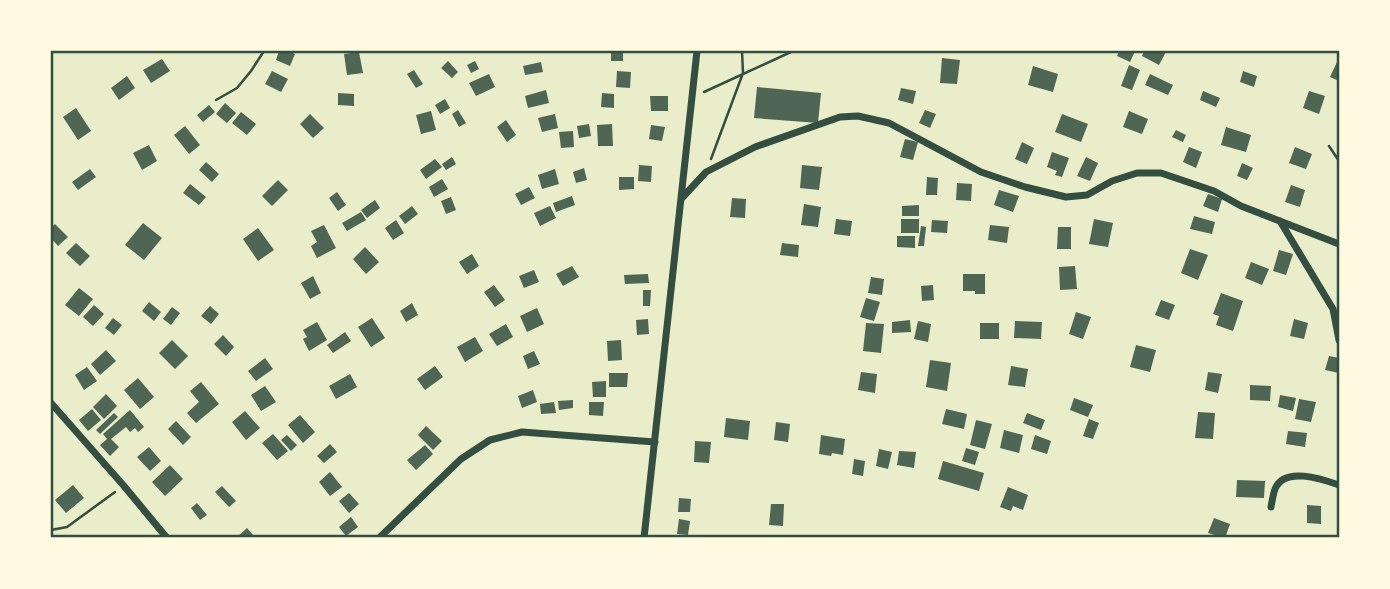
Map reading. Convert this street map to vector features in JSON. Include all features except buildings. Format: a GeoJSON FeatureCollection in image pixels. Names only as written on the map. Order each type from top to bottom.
{"type":"FeatureCollection","features":[{"type":"Feature","properties":{"kind":"street"},"geometry":{"type":"LineString","coordinates":[[644,538],[697,51]]}},
{"type":"Feature","properties":{"kind":"street"},"geometry":{"type":"LineString","coordinates":[[681,199],[706,172],[755,147],[840,117],[858,116],[889,123],[982,172],[1025,187],[1066,197],[1087,195],[1112,181],[1137,173],[1161,173],[1214,191],[1241,206],[1339,244]]}},
{"type":"Feature","properties":{"kind":"street"},"geometry":{"type":"LineString","coordinates":[[1280,222],[1332,309],[1339,340]]}},
{"type":"Feature","properties":{"kind":"street"},"geometry":{"type":"LineString","coordinates":[[51,402],[167,538]]}},
{"type":"Feature","properties":{"kind":"street"},"geometry":{"type":"LineString","coordinates":[[379,538],[389,534],[461,459],[490,440],[522,432],[655,442]]}},
{"type":"Feature","properties":{"kind":"street"},"geometry":{"type":"LineString","coordinates":[[1271,507],[1275,488],[1282,480],[1292,476],[1339,485]]}},
{"type":"Feature","properties":{"kind":"path"},"geometry":{"type":"LineString","coordinates":[[216,100],[237,88],[264,51]]}},
{"type":"Feature","properties":{"kind":"path"},"geometry":{"type":"LineString","coordinates":[[706,172],[743,73],[742,51]]}},
{"type":"Feature","properties":{"kind":"path"},"geometry":{"type":"LineString","coordinates":[[692,97],[793,51]]}},
{"type":"Feature","properties":{"kind":"path"},"geometry":{"type":"LineString","coordinates":[[1329,146],[1339,161]]}},
{"type":"Feature","properties":{"kind":"path"},"geometry":{"type":"LineString","coordinates":[[51,530],[67,527],[124,486]]}}]}
